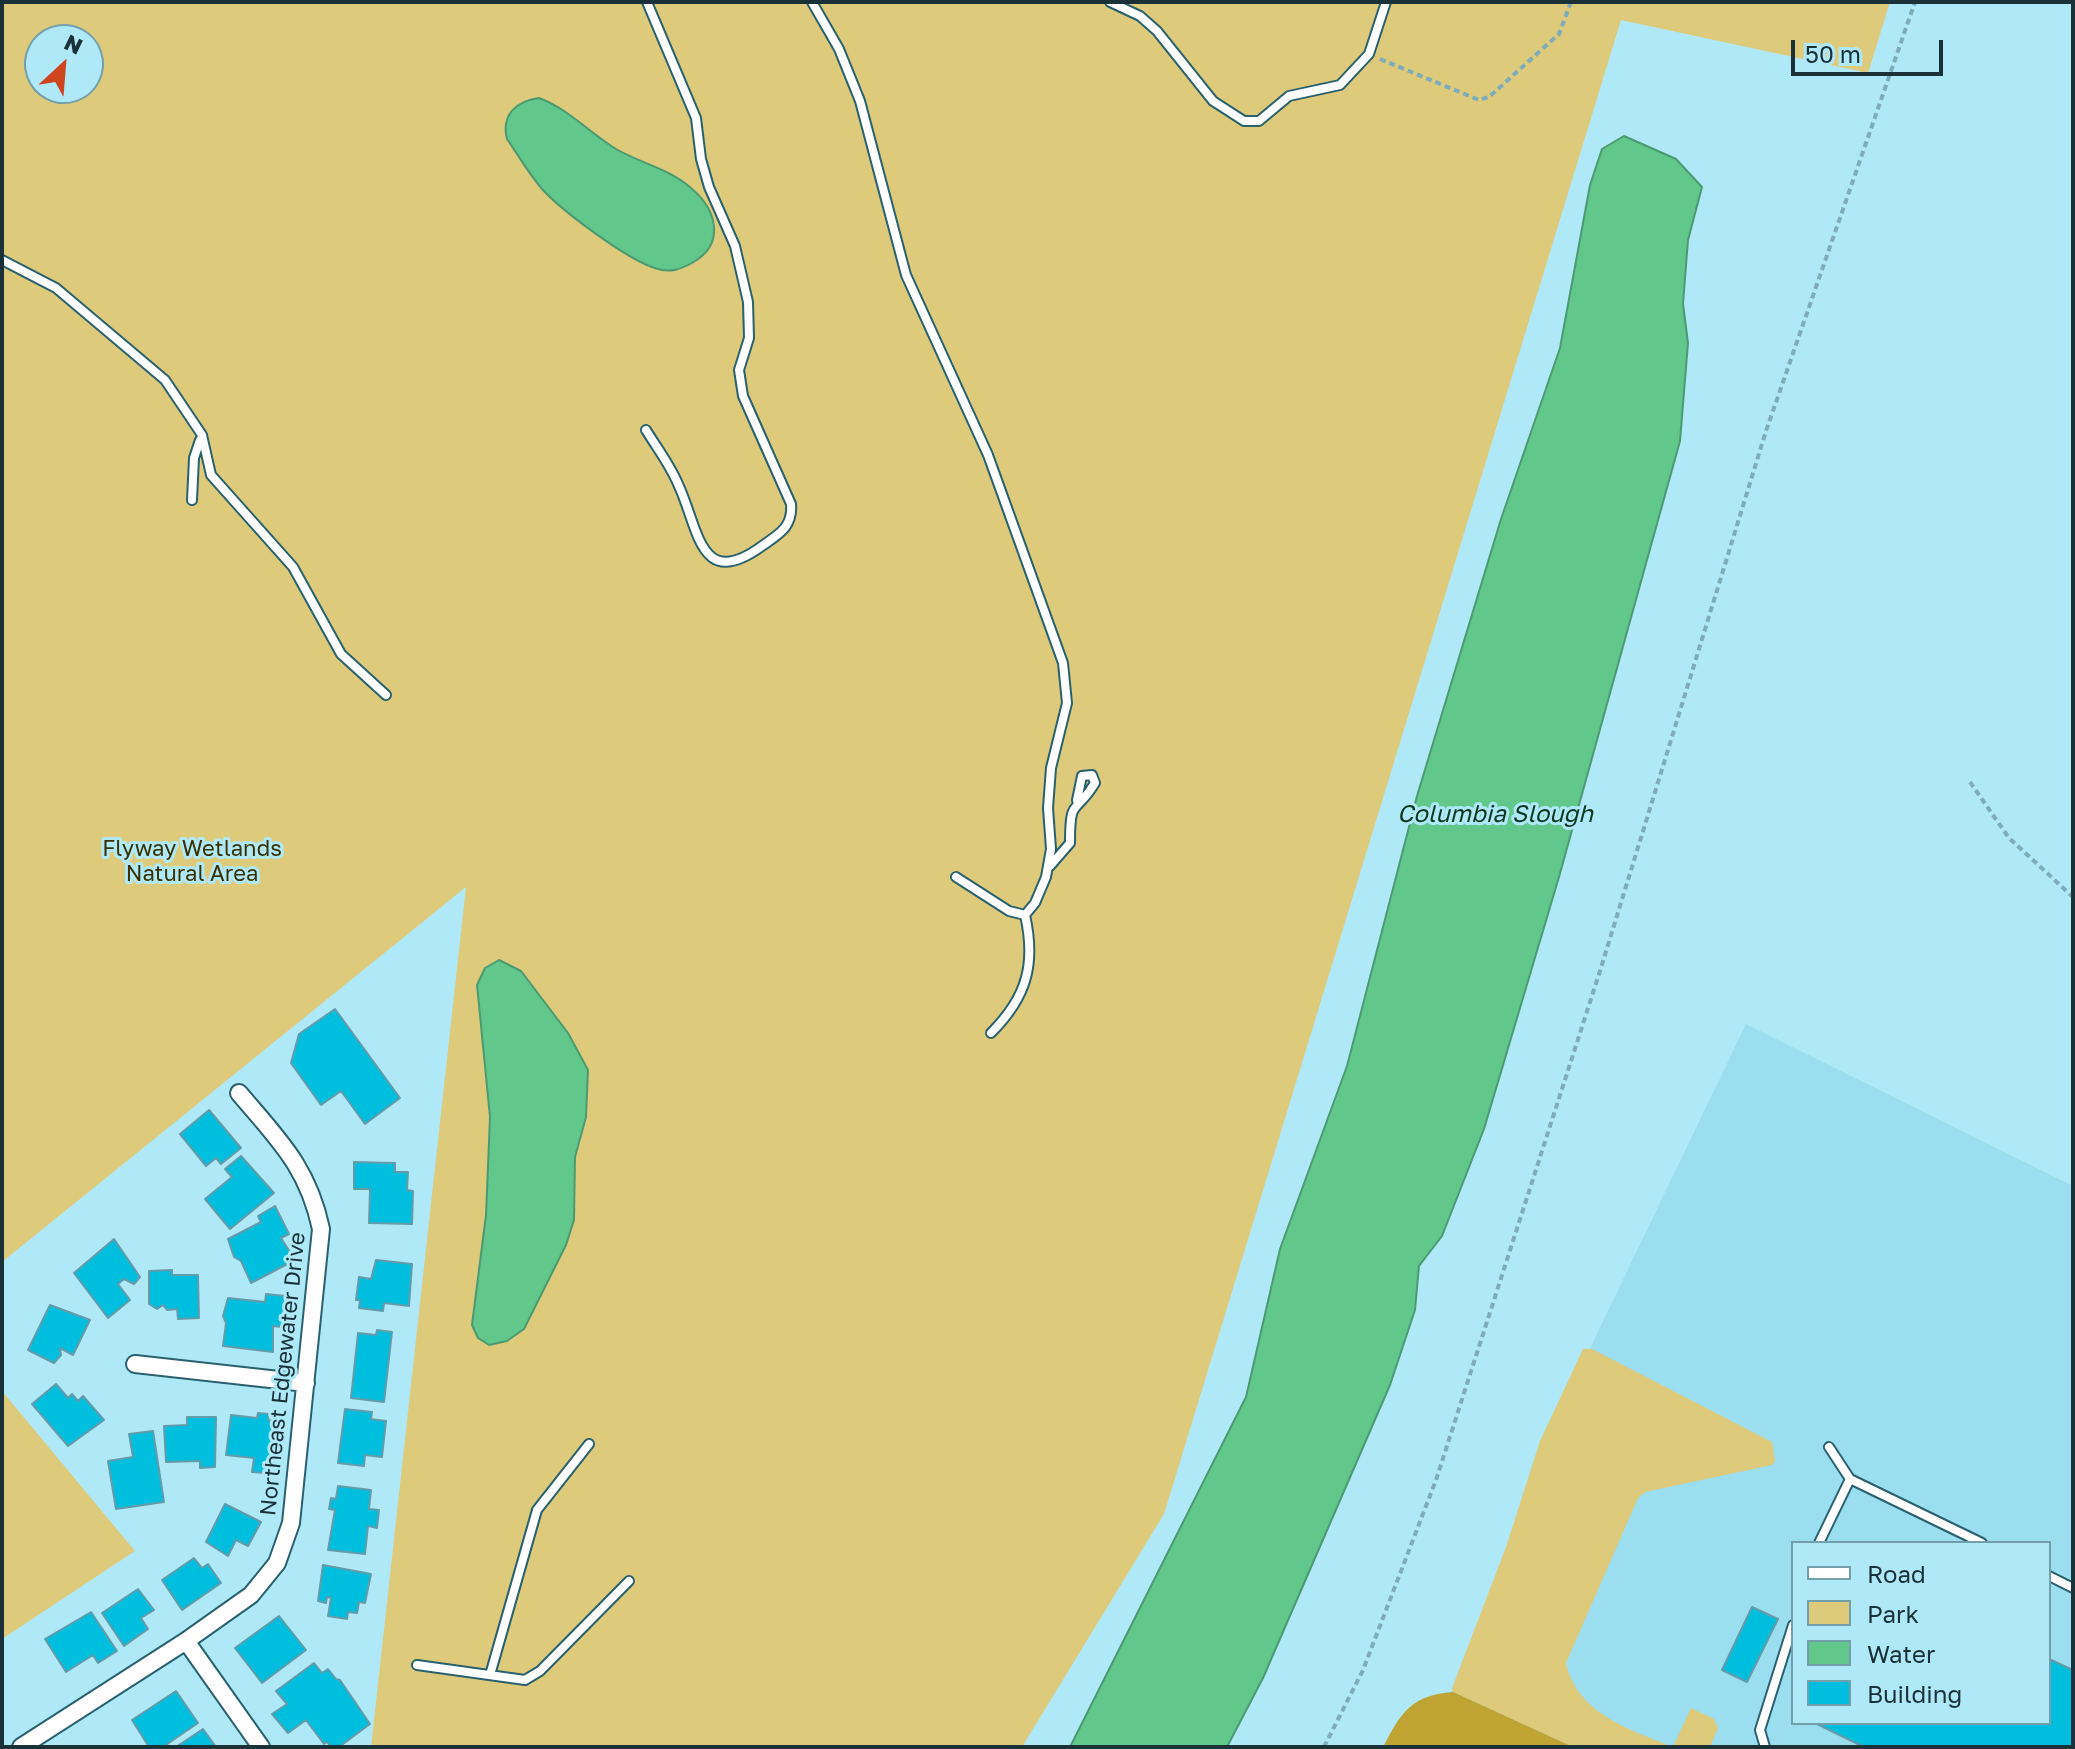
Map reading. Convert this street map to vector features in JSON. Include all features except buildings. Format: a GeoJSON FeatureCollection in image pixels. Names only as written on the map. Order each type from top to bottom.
{"type":"FeatureCollection","features":[{"type":"Feature","properties":{"kind":"street","name":"Northeast Edgewater Drive"},"geometry":{"type":"LineString","coordinates":[[21,1747],[186,1641],[251,1595],[281,1555],[291,1523],[321,1249],[315,1200],[304,1174],[239,1093]]}},
{"type":"Feature","properties":{"kind":"street"},"geometry":{"type":"LineString","coordinates":[[135,1364],[306,1383]]}},
{"type":"Feature","properties":{"kind":"street"},"geometry":{"type":"LineString","coordinates":[[186,1641],[261,1747]]}},
{"type":"Feature","properties":{"kind":"lane"},"geometry":{"type":"LineString","coordinates":[[646,430],[678,483],[707,553],[720,563],[738,563],[786,528],[792,518],[791,504],[743,396],[739,370],[749,338],[748,302],[735,246],[709,187],[701,159],[696,118],[647,2]]}},
{"type":"Feature","properties":{"kind":"lane"},"geometry":{"type":"LineString","coordinates":[[812,2],[839,49],[860,101],[906,275],[988,455],[1063,663],[1067,703],[1051,768],[1048,808],[1051,849],[1035,903],[1025,915],[1031,962],[1009,1014],[991,1033]]}},
{"type":"Feature","properties":{"kind":"lane"},"geometry":{"type":"LineString","coordinates":[[1110,2],[1140,16],[1157,31],[1213,101],[1244,121],[1259,121],[1289,96],[1321,92],[1340,85],[1369,54],[1386,2]]}},
{"type":"Feature","properties":{"kind":"lane"},"geometry":{"type":"LineString","coordinates":[[2,260],[56,288],[165,380],[202,435],[211,475],[293,567],[341,654],[386,695]]}},
{"type":"Feature","properties":{"kind":"lane"},"geometry":{"type":"LineString","coordinates":[[192,500],[194,458],[202,435]]}},
{"type":"Feature","properties":{"kind":"lane"},"geometry":{"type":"LineString","coordinates":[[1047,869],[1070,843],[1068,821],[1077,800]]}},
{"type":"Feature","properties":{"kind":"lane"},"geometry":{"type":"LineString","coordinates":[[956,877],[1009,911],[1025,915]]}},
{"type":"Feature","properties":{"kind":"lane"},"geometry":{"type":"LineString","coordinates":[[490,1675],[537,1510],[589,1444]]}},
{"type":"Feature","properties":{"kind":"lane"},"geometry":{"type":"LineString","coordinates":[[1829,1447],[1850,1479],[1978,1541]]}},
{"type":"Feature","properties":{"kind":"lane"},"geometry":{"type":"LineString","coordinates":[[1820,1541],[1850,1479]]}},
{"type":"Feature","properties":{"kind":"lane"},"geometry":{"type":"LineString","coordinates":[[2051,1577],[2073,1588]]}},
{"type":"Feature","properties":{"kind":"lane"},"geometry":{"type":"LineString","coordinates":[[417,1665],[525,1680],[540,1671],[629,1581]]}},
{"type":"Feature","properties":{"kind":"lane"},"geometry":{"type":"LineString","coordinates":[[1765,1747],[1760,1730],[1791,1631]]}},
{"type":"Feature","properties":{"kind":"path"},"geometry":{"type":"LineString","coordinates":[[1369,54],[1479,100],[1489,97],[1559,34],[1571,2]]}},
{"type":"Feature","properties":{"kind":"path"},"geometry":{"type":"LineString","coordinates":[[1324,1747],[1363,1670],[1436,1480],[1600,971],[1766,431],[1915,2]]}},
{"type":"Feature","properties":{"kind":"path"},"geometry":{"type":"LineString","coordinates":[[1970,782],[2009,838],[2073,897]]}},
{"type":"Feature","properties":{"kind":"shaded area"},"geometry":{"type":"Polygon","coordinates":[[[1746,1024],[2073,1186],[2073,1747],[1423,1747],[1454,1686],[1593,1342],[1746,1024]]]}},
{"type":"Feature","properties":{"kind":"shaded area"},"geometry":{"type":"Polygon","coordinates":[[[1453,1692],[1573,1747],[1383,1747],[1409,1708],[1427,1697],[1453,1692]]]}},
{"type":"Feature","properties":{"kind":"green space","name":"Flyway Wetlands Natural Area"},"geometry":{"type":"Polygon","coordinates":[[[2,2],[1890,2],[1868,73],[1621,20],[1164,1514],[1022,1747],[371,1747],[466,887],[2,1262],[2,2]]]}},
{"type":"Feature","properties":{"kind":"green space"},"geometry":{"type":"Polygon","coordinates":[[[1583,1349],[1592,1349],[1772,1442],[1775,1461],[1772,1465],[1645,1492],[1638,1498],[1566,1663],[1572,1681],[1594,1708],[1624,1726],[1673,1747],[1573,1747],[1453,1692],[1452,1688],[1506,1547],[1540,1441],[1583,1349]]]}},
{"type":"Feature","properties":{"kind":"green space"},"geometry":{"type":"Polygon","coordinates":[[[2,1391],[135,1551],[2,1639],[2,1391]]]}},
{"type":"Feature","properties":{"kind":"green space"},"geometry":{"type":"Polygon","coordinates":[[[1691,1708],[1714,1719],[1718,1728],[1710,1747],[1673,1747],[1691,1708]]]}},
{"type":"Feature","properties":{"kind":"water"},"geometry":{"type":"Polygon","coordinates":[[[539,98],[569,114],[616,149],[674,176],[691,188],[707,206],[714,227],[710,246],[703,255],[680,269],[663,270],[646,264],[597,235],[552,198],[537,183],[507,139],[508,116],[523,102],[539,98]]]}},
{"type":"Feature","properties":{"kind":"water","name":"Columbia Slough"},"geometry":{"type":"Polygon","coordinates":[[[1624,136],[1676,159],[1702,187],[1688,240],[1683,304],[1688,343],[1680,441],[1559,877],[1484,1129],[1442,1236],[1419,1266],[1415,1310],[1390,1385],[1263,1678],[1227,1747],[1070,1747],[1246,1397],[1280,1249],[1347,1066],[1417,796],[1501,519],[1560,348],[1590,185],[1602,149],[1624,136]]]}},
{"type":"Feature","properties":{"kind":"water"},"geometry":{"type":"Polygon","coordinates":[[[499,960],[521,971],[568,1033],[588,1070],[586,1117],[575,1157],[574,1220],[566,1245],[524,1329],[507,1341],[489,1345],[478,1338],[472,1325],[486,1215],[490,1117],[477,985],[485,968],[499,960]]]}}]}
